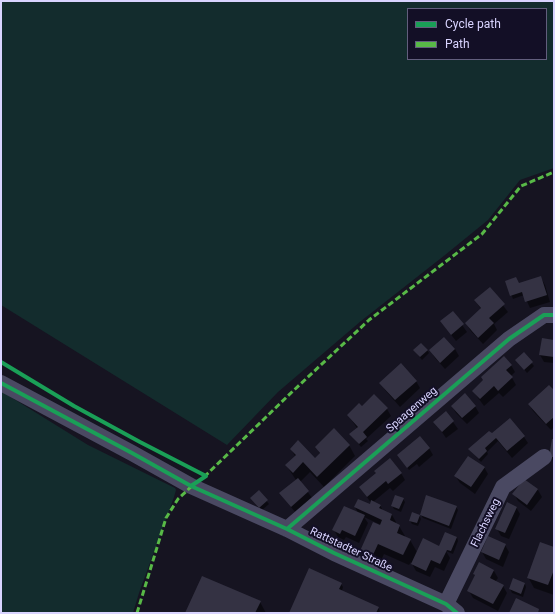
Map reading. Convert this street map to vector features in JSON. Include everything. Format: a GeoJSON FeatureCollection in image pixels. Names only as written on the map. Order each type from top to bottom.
{"type":"FeatureCollection","features":[{"type":"Feature","properties":{"kind":"street","name":"Spaagenweg"},"geometry":{"type":"LineString","coordinates":[[287,529],[509,339],[544,315],[554,315]]}},
{"type":"Feature","properties":{"kind":"street","name":"Rattstadter Straße"},"geometry":{"type":"LineString","coordinates":[[1,383],[191,486],[287,529],[452,609]]}},
{"type":"Feature","properties":{"kind":"street","name":"Flachsweg"},"geometry":{"type":"LineString","coordinates":[[452,609],[503,488],[544,457]]}},
{"type":"Feature","properties":{"kind":"green space"},"geometry":{"type":"Polygon","coordinates":[[[1,1],[554,1],[554,168],[520,180],[488,220],[361,321],[278,392],[227,445],[1,305],[1,1]]]}},
{"type":"Feature","properties":{"kind":"green space"},"geometry":{"type":"Polygon","coordinates":[[[1,391],[88,445],[175,488],[176,490],[174,497],[133,613],[1,613],[1,391]]]}},
{"type":"Feature","properties":{"kind":"building"},"geometry":{"type":"Polygon","coordinates":[[[541,276],[547,295],[525,302],[522,292],[510,296],[505,281],[516,277],[519,283],[541,276]]]}},
{"type":"Feature","properties":{"kind":"building"},"geometry":{"type":"Polygon","coordinates":[[[490,287],[505,304],[489,318],[494,323],[478,338],[465,323],[481,308],[474,300],[490,287]]]}},
{"type":"Feature","properties":{"kind":"building"},"geometry":{"type":"Polygon","coordinates":[[[453,311],[464,324],[451,335],[440,321],[453,311]]]}},
{"type":"Feature","properties":{"kind":"building"},"geometry":{"type":"Polygon","coordinates":[[[444,337],[455,349],[440,363],[429,350],[444,337]]]}},
{"type":"Feature","properties":{"kind":"building"},"geometry":{"type":"Polygon","coordinates":[[[542,338],[554,340],[554,357],[539,355],[542,338]]]}},
{"type":"Feature","properties":{"kind":"building"},"geometry":{"type":"Polygon","coordinates":[[[421,343],[428,350],[420,357],[413,350],[421,343]]]}},
{"type":"Feature","properties":{"kind":"building"},"geometry":{"type":"Polygon","coordinates":[[[524,352],[533,362],[524,370],[515,360],[524,352]]]}},
{"type":"Feature","properties":{"kind":"building"},"geometry":{"type":"Polygon","coordinates":[[[504,356],[512,365],[506,370],[513,377],[498,391],[494,386],[480,399],[472,391],[483,380],[481,377],[504,356]]]}},
{"type":"Feature","properties":{"kind":"building"},"geometry":{"type":"Polygon","coordinates":[[[401,363],[417,381],[395,400],[379,383],[401,363]]]}},
{"type":"Feature","properties":{"kind":"building"},"geometry":{"type":"Polygon","coordinates":[[[549,385],[554,390],[554,417],[546,424],[528,404],[549,385]]]}},
{"type":"Feature","properties":{"kind":"building"},"geometry":{"type":"Polygon","coordinates":[[[465,393],[476,406],[462,418],[451,406],[465,393]]]}},
{"type":"Feature","properties":{"kind":"building"},"geometry":{"type":"Polygon","coordinates":[[[374,394],[388,408],[363,432],[367,437],[359,444],[349,434],[358,427],[347,415],[359,403],[362,406],[374,394]]]}},
{"type":"Feature","properties":{"kind":"building"},"geometry":{"type":"Polygon","coordinates":[[[446,411],[454,421],[442,432],[433,422],[446,411]]]}},
{"type":"Feature","properties":{"kind":"building"},"geometry":{"type":"Polygon","coordinates":[[[510,418],[525,436],[507,451],[496,438],[485,448],[487,451],[479,459],[468,449],[489,431],[492,433],[510,418]]]}},
{"type":"Feature","properties":{"kind":"building"},"geometry":{"type":"Polygon","coordinates":[[[334,428],[350,445],[317,477],[303,462],[293,473],[285,465],[296,455],[290,449],[298,440],[315,458],[320,453],[315,447],[334,428]]]}},
{"type":"Feature","properties":{"kind":"building"},"geometry":{"type":"Polygon","coordinates":[[[420,436],[430,448],[407,468],[397,455],[420,436]]]}},
{"type":"Feature","properties":{"kind":"building"},"geometry":{"type":"Polygon","coordinates":[[[552,439],[554,439],[554,457],[549,457],[552,439]]]}},
{"type":"Feature","properties":{"kind":"building"},"geometry":{"type":"Polygon","coordinates":[[[468,456],[485,467],[471,487],[454,476],[468,456]]]}},
{"type":"Feature","properties":{"kind":"building"},"geometry":{"type":"Polygon","coordinates":[[[390,458],[402,473],[388,484],[386,481],[367,497],[359,487],[376,473],[374,471],[390,458]]]}},
{"type":"Feature","properties":{"kind":"building"},"geometry":{"type":"Polygon","coordinates":[[[298,478],[309,491],[291,507],[279,493],[298,478]]]}},
{"type":"Feature","properties":{"kind":"building"},"geometry":{"type":"Polygon","coordinates":[[[524,479],[538,489],[527,505],[512,494],[524,479]]]}},
{"type":"Feature","properties":{"kind":"building"},"geometry":{"type":"Polygon","coordinates":[[[259,490],[268,500],[259,508],[250,498],[259,490]]]}},
{"type":"Feature","properties":{"kind":"building"},"geometry":{"type":"Polygon","coordinates":[[[395,495],[404,498],[399,509],[391,506],[395,495]]]}},
{"type":"Feature","properties":{"kind":"building"},"geometry":{"type":"Polygon","coordinates":[[[426,495],[457,506],[449,526],[420,515],[426,495]]]}},
{"type":"Feature","properties":{"kind":"building"},"geometry":{"type":"Polygon","coordinates":[[[358,499],[370,504],[371,500],[381,505],[379,508],[392,514],[390,520],[400,525],[397,533],[411,539],[403,555],[378,544],[372,557],[360,551],[373,522],[380,525],[382,520],[354,507],[358,499]]]}},
{"type":"Feature","properties":{"kind":"building"},"geometry":{"type":"Polygon","coordinates":[[[507,502],[517,507],[505,533],[495,529],[507,502]]]}},
{"type":"Feature","properties":{"kind":"building"},"geometry":{"type":"Polygon","coordinates":[[[344,506],[365,515],[355,536],[342,530],[340,534],[332,530],[344,506]]]}},
{"type":"Feature","properties":{"kind":"building"},"geometry":{"type":"Polygon","coordinates":[[[412,512],[420,515],[417,523],[409,521],[412,512]]]}},
{"type":"Feature","properties":{"kind":"building"},"geometry":{"type":"Polygon","coordinates":[[[445,532],[457,537],[451,551],[447,550],[440,564],[431,560],[426,571],[411,564],[423,538],[439,546],[445,532]]]}},
{"type":"Feature","properties":{"kind":"building"},"geometry":{"type":"Polygon","coordinates":[[[488,536],[506,544],[499,560],[481,552],[488,536]]]}},
{"type":"Feature","properties":{"kind":"building"},"geometry":{"type":"Polygon","coordinates":[[[540,542],[554,547],[554,570],[548,585],[527,578],[540,542]]]}},
{"type":"Feature","properties":{"kind":"building"},"geometry":{"type":"Polygon","coordinates":[[[479,562],[494,570],[490,578],[504,585],[493,604],[467,591],[475,575],[473,574],[479,562]]]}},
{"type":"Feature","properties":{"kind":"building"},"geometry":{"type":"Polygon","coordinates":[[[309,568],[342,583],[339,589],[379,607],[376,613],[289,613],[309,568]]]}},
{"type":"Feature","properties":{"kind":"building"},"geometry":{"type":"Polygon","coordinates":[[[202,576],[261,601],[255,613],[185,613],[202,576]]]}},
{"type":"Feature","properties":{"kind":"building"},"geometry":{"type":"Polygon","coordinates":[[[513,578],[525,583],[521,594],[509,589],[513,578]]]}},
{"type":"Feature","properties":{"kind":"building"},"geometry":{"type":"Polygon","coordinates":[[[516,598],[539,609],[538,613],[509,613],[516,598]]]}},
{"type":"Feature","properties":{"kind":"marked path"},"geometry":{"type":"LineString","coordinates":[[204,477],[369,320],[482,234],[521,186],[554,172]]}},
{"type":"Feature","properties":{"kind":"marked path"},"geometry":{"type":"LineString","coordinates":[[137,613],[166,518],[178,499],[193,485]]}},
{"type":"Feature","properties":{"kind":"cycle path"},"geometry":{"type":"LineString","coordinates":[[287,529],[509,339],[544,315],[554,315]]}},
{"type":"Feature","properties":{"kind":"cycle path"},"geometry":{"type":"LineString","coordinates":[[1,362],[74,406],[206,476],[191,486]]}},
{"type":"Feature","properties":{"kind":"cycle path"},"geometry":{"type":"LineString","coordinates":[[1,383],[191,486],[287,529],[334,553],[446,604],[457,613]]}}]}
